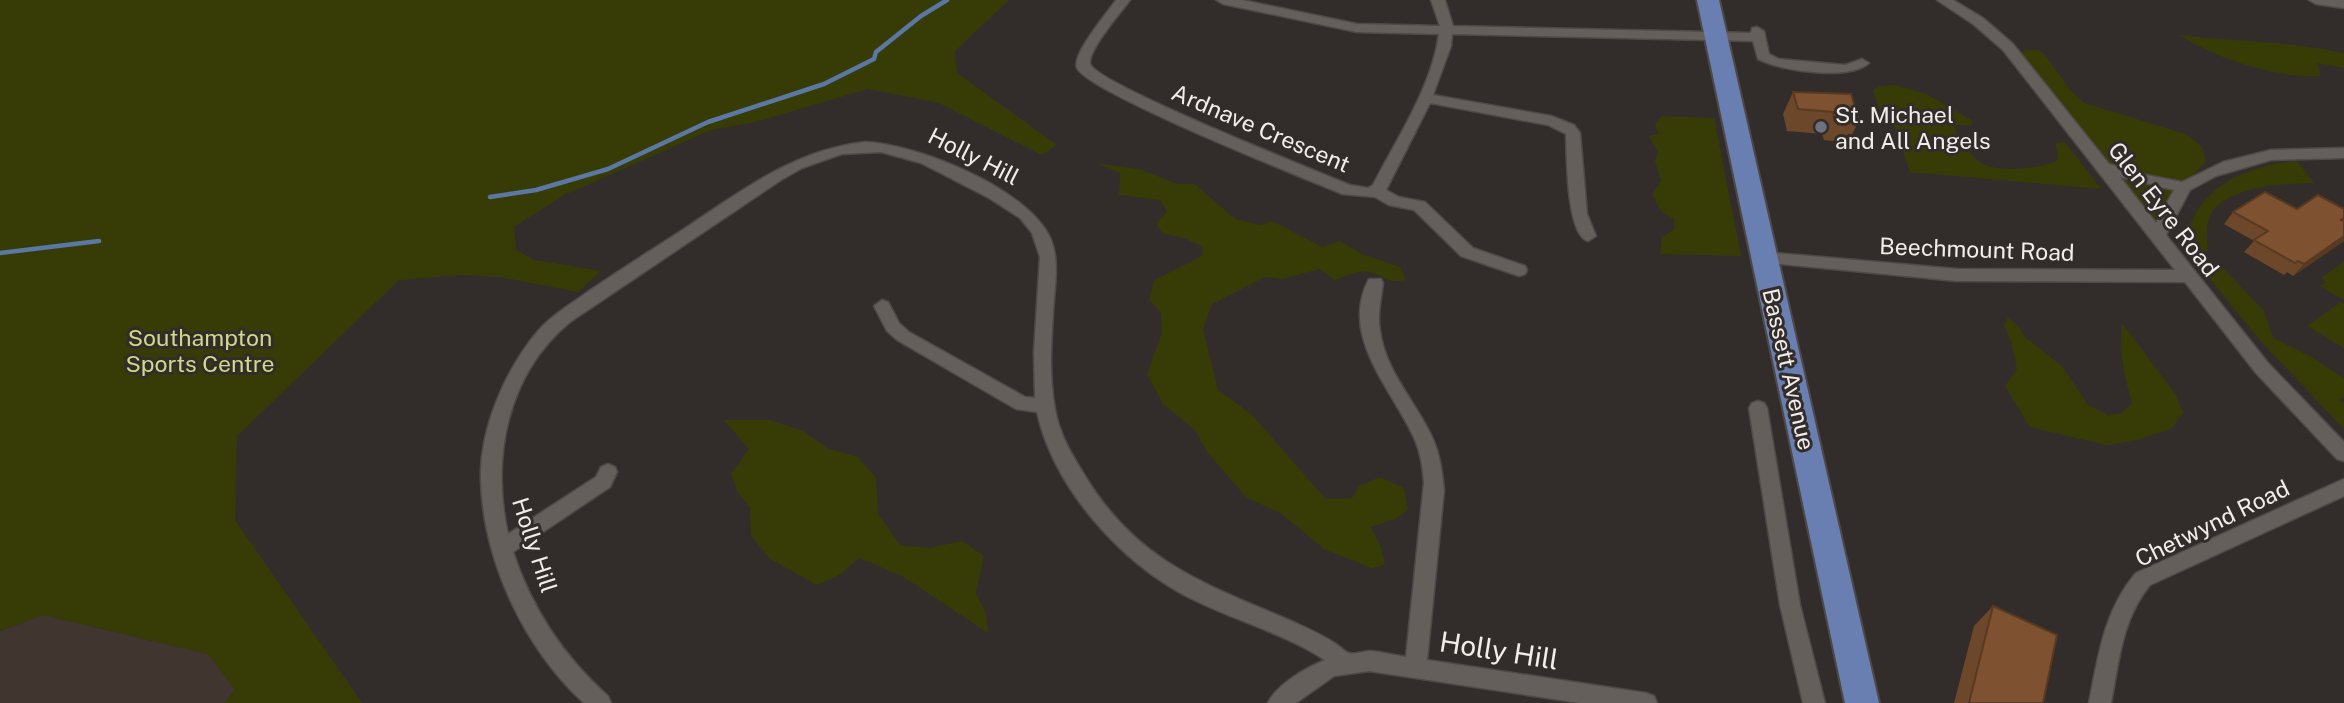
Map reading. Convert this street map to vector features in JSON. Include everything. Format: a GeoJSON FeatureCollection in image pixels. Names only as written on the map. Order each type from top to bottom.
{"type":"FeatureCollection","features":[{"type":"Feature","properties":{"kind":"main road","name":"Bassett Avenue"},"geometry":{"type":"LineString","coordinates":[[1708,0],[1862,703]]}},
{"type":"Feature","properties":{"kind":"street","name":"Ardnave Crescent"},"geometry":{"type":"LineString","coordinates":[[1123,0],[1087,51],[1083,62],[1084,68],[1097,79],[1143,103],[1347,190],[1376,191]]}},
{"type":"Feature","properties":{"kind":"street"},"geometry":{"type":"LineString","coordinates":[[1223,0],[1357,28],[1758,34],[1763,56],[1776,63],[1847,69],[1862,63]]}},
{"type":"Feature","properties":{"kind":"street"},"geometry":{"type":"LineString","coordinates":[[1438,0],[1448,30],[1425,98],[1401,150],[1376,191],[1395,201],[1422,203],[1457,245],[1467,252],[1499,257],[1519,270]]}},
{"type":"Feature","properties":{"kind":"street","name":"Glen Eyre Road"},"geometry":{"type":"LineString","coordinates":[[1944,0],[1978,21],[2008,47],[2262,368],[2344,454]]}},
{"type":"Feature","properties":{"kind":"street"},"geometry":{"type":"LineString","coordinates":[[2316,0],[2344,4]]}},
{"type":"Feature","properties":{"kind":"street"},"geometry":{"type":"LineString","coordinates":[[1425,98],[1550,121],[1569,128],[1573,133],[1579,214],[1588,236]]}},
{"type":"Feature","properties":{"kind":"street","name":"Holly Hill"},"geometry":{"type":"LineString","coordinates":[[600,703],[566,667],[538,630],[517,591],[503,548],[492,508],[491,455],[506,403],[527,359],[559,321],[782,173],[831,152],[863,147],[883,148],[923,157],[1010,202],[1038,226],[1048,257],[1045,406],[1055,440],[1088,500],[1115,532],[1139,555],[1216,601],[1327,649],[1343,662]]}},
{"type":"Feature","properties":{"kind":"street"},"geometry":{"type":"LineString","coordinates":[[2157,236],[2184,187],[2211,172],[2249,159],[2298,153],[2344,153]]}},
{"type":"Feature","properties":{"kind":"street"},"geometry":{"type":"LineString","coordinates":[[2102,167],[2145,180],[2184,187]]}},
{"type":"Feature","properties":{"kind":"street","name":"Beechmount Road"},"geometry":{"type":"LineString","coordinates":[[1765,258],[1976,276],[2188,276]]}},
{"type":"Feature","properties":{"kind":"street"},"geometry":{"type":"LineString","coordinates":[[1375,283],[1369,307],[1369,331],[1374,350],[1389,382],[1422,436],[1432,467],[1434,489],[1416,667]]}},
{"type":"Feature","properties":{"kind":"street"},"geometry":{"type":"LineString","coordinates":[[882,306],[893,327],[903,336],[1022,404],[1045,406]]}},
{"type":"Feature","properties":{"kind":"street","name":"Bassett Avenue"},"geometry":{"type":"LineString","coordinates":[[1758,408],[1790,605],[1814,703]]}},
{"type":"Feature","properties":{"kind":"street"},"geometry":{"type":"LineString","coordinates":[[503,548],[603,482],[608,472]]}},
{"type":"Feature","properties":{"kind":"street","name":"Chetwynd Road"},"geometry":{"type":"LineString","coordinates":[[2100,703],[2122,610],[2130,593],[2143,579],[2344,487]]}},
{"type":"Feature","properties":{"kind":"street","name":"Holly Hill"},"geometry":{"type":"LineString","coordinates":[[1279,703],[1319,671],[1343,662],[1369,661],[1646,703]]}},
{"type":"Feature","properties":{"kind":"shaded area"},"geometry":{"type":"Polygon","coordinates":[[[43,615],[208,654],[236,690],[224,703],[0,703],[0,631],[43,615]]]}},
{"type":"Feature","properties":{"kind":"green space","name":"Southampton Sports Centre"},"geometry":{"type":"Polygon","coordinates":[[[0,0],[1009,0],[955,51],[957,73],[1057,145],[1042,155],[939,103],[868,89],[755,122],[711,130],[564,195],[514,227],[516,250],[534,260],[601,271],[578,292],[500,277],[460,275],[399,280],[237,436],[235,520],[362,703],[224,703],[235,690],[208,654],[43,615],[0,631],[0,0]]]}},
{"type":"Feature","properties":{"kind":"green space"},"geometry":{"type":"Polygon","coordinates":[[[2179,35],[2303,46],[2344,53],[2344,68],[2317,63],[2321,76],[2285,74],[2229,59],[2179,35]]]}},
{"type":"Feature","properties":{"kind":"green space"},"geometry":{"type":"Polygon","coordinates":[[[2039,50],[2044,54],[2071,91],[2084,103],[2186,134],[2202,147],[2206,162],[2191,177],[2181,182],[2159,216],[2151,221],[2020,52],[2039,50]]]}},
{"type":"Feature","properties":{"kind":"green space"},"geometry":{"type":"Polygon","coordinates":[[[1895,85],[1926,94],[1973,121],[1971,125],[1954,125],[1966,149],[1983,164],[2004,169],[2044,165],[2058,160],[2056,143],[2065,142],[2101,189],[1910,172],[1890,115],[1879,109],[1873,90],[1880,86],[1895,85]]]}},
{"type":"Feature","properties":{"kind":"green space"},"geometry":{"type":"Polygon","coordinates":[[[1662,116],[1714,118],[1741,256],[1660,254],[1662,237],[1674,230],[1674,219],[1661,211],[1652,195],[1661,181],[1655,161],[1658,152],[1649,136],[1659,134],[1655,125],[1662,116]]]}},
{"type":"Feature","properties":{"kind":"green space"},"geometry":{"type":"Polygon","coordinates":[[[2297,161],[2314,183],[2261,187],[2223,201],[2214,209],[2209,219],[2208,251],[2191,251],[2188,233],[2191,224],[2204,202],[2214,192],[2253,170],[2297,161]]]}},
{"type":"Feature","properties":{"kind":"green space"},"geometry":{"type":"Polygon","coordinates":[[[1097,163],[1142,170],[1177,184],[1195,184],[1235,219],[1261,225],[1272,221],[1322,247],[1339,241],[1362,254],[1400,267],[1406,280],[1390,280],[1365,272],[1335,280],[1319,269],[1283,279],[1265,277],[1212,304],[1203,329],[1218,390],[1252,415],[1326,499],[1352,498],[1359,486],[1380,477],[1404,488],[1408,510],[1395,519],[1370,527],[1380,544],[1385,565],[1372,568],[1324,549],[1282,514],[1246,497],[1208,453],[1195,430],[1163,404],[1147,374],[1162,333],[1161,313],[1149,299],[1155,280],[1202,256],[1203,247],[1162,233],[1156,223],[1167,212],[1160,200],[1119,195],[1120,173],[1097,163]]]}},
{"type":"Feature","properties":{"kind":"green space"},"geometry":{"type":"Polygon","coordinates":[[[2344,262],[2344,300],[2320,286],[2326,282],[2321,278],[2344,262]]]}},
{"type":"Feature","properties":{"kind":"green space"},"geometry":{"type":"Polygon","coordinates":[[[2198,264],[2221,266],[2264,311],[2273,338],[2344,378],[2344,397],[2338,400],[2344,403],[2344,429],[2258,338],[2198,264]]]}},
{"type":"Feature","properties":{"kind":"green space"},"geometry":{"type":"Polygon","coordinates":[[[2341,302],[2344,304],[2344,348],[2307,326],[2341,302]]]}},
{"type":"Feature","properties":{"kind":"green space"},"geometry":{"type":"Polygon","coordinates":[[[2008,317],[2026,338],[2062,366],[2088,405],[2108,415],[2122,413],[2132,403],[2123,363],[2122,323],[2176,395],[2183,413],[2171,429],[2134,441],[2106,445],[2030,427],[2005,386],[2017,369],[2012,344],[2004,325],[2008,317]]]}},
{"type":"Feature","properties":{"kind":"green space"},"geometry":{"type":"Polygon","coordinates":[[[724,420],[770,420],[803,431],[827,448],[858,457],[876,478],[878,514],[900,545],[929,548],[962,541],[984,556],[976,593],[986,613],[988,633],[902,576],[859,558],[841,574],[817,585],[770,559],[751,535],[750,507],[738,493],[731,474],[749,449],[724,420]]]}},
{"type":"Feature","properties":{"kind":"building"},"geometry":{"type":"Polygon","coordinates":[[[1793,92],[1851,94],[1859,120],[1834,118],[1833,112],[1798,109],[1793,92]]]}},
{"type":"Feature","properties":{"kind":"building"},"geometry":{"type":"Polygon","coordinates":[[[2265,192],[2297,209],[2318,195],[2344,209],[2344,218],[2341,220],[2344,221],[2344,236],[2304,264],[2298,261],[2295,263],[2254,240],[2268,231],[2233,212],[2265,192]]]}},
{"type":"Feature","properties":{"kind":"building"},"geometry":{"type":"Polygon","coordinates":[[[1993,606],[2057,635],[2043,703],[1969,703],[1993,606]]]}},
{"type":"Feature","properties":{"kind":"waterway"},"geometry":{"type":"LineString","coordinates":[[490,197],[536,190],[608,169],[708,122],[824,84],[874,59],[876,52],[921,16],[947,0]]}},
{"type":"Feature","properties":{"kind":"waterway"},"geometry":{"type":"LineString","coordinates":[[0,253],[99,241]]}},
{"type":"Feature","properties":{"kind":"place","name":"St. Michael and All Angels"},"geometry":{"type":"Point","coordinates":[1821,127]}}]}
